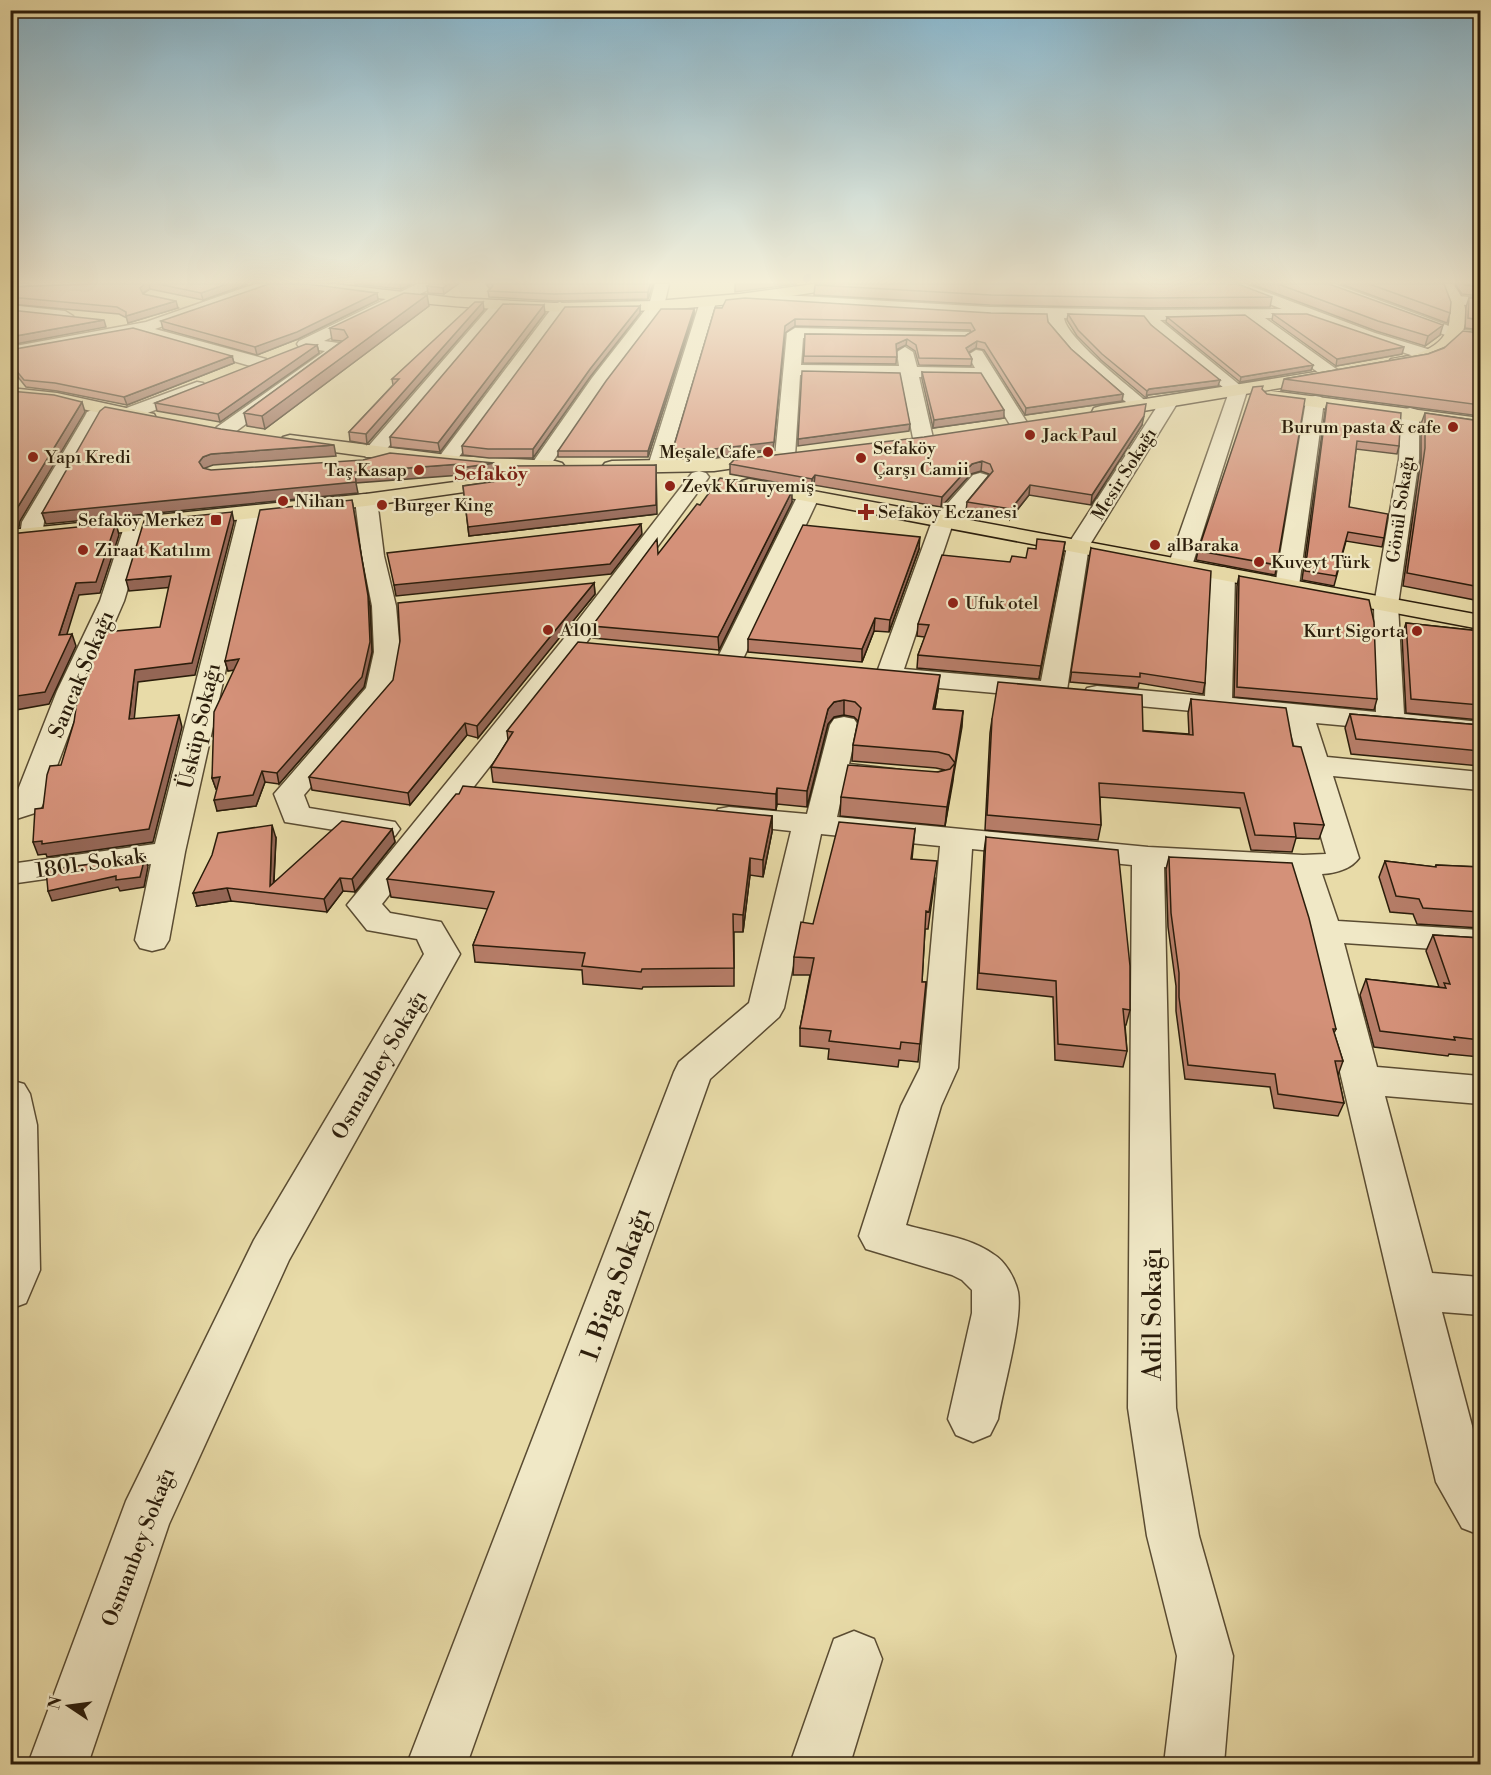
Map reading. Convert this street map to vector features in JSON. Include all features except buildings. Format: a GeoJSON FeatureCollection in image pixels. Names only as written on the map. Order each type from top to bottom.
{"type":"FeatureCollection","features":[{"type":"Feature","properties":{"kind":"main road"},"geometry":{"type":"LineString","coordinates":[[1086,414],[1339,374]]}},
{"type":"Feature","properties":{"kind":"main road"},"geometry":{"type":"LineString","coordinates":[[1276,384],[1277,389],[1294,398]]}},
{"type":"Feature","properties":{"kind":"main road"},"geometry":{"type":"LineString","coordinates":[[1238,391],[1480,424]]}},
{"type":"Feature","properties":{"kind":"main road"},"geometry":{"type":"LineString","coordinates":[[12,394],[57,398],[167,421]]}},
{"type":"Feature","properties":{"kind":"main road"},"geometry":{"type":"LineString","coordinates":[[998,427],[1041,421]]}},
{"type":"Feature","properties":{"kind":"main road"},"geometry":{"type":"LineString","coordinates":[[201,427],[247,435]]}},
{"type":"Feature","properties":{"kind":"main road"},"geometry":{"type":"LineString","coordinates":[[900,441],[945,435]]}},
{"type":"Feature","properties":{"kind":"main road"},"geometry":{"type":"LineString","coordinates":[[21,536],[366,500],[574,473],[540,466],[489,466],[446,462],[270,438]]}},
{"type":"Feature","properties":{"kind":"main road"},"geometry":{"type":"LineString","coordinates":[[808,453],[785,456],[714,474],[597,472],[658,466],[714,474],[808,497],[1480,622]]}},
{"type":"Feature","properties":{"kind":"street"},"geometry":{"type":"LineString","coordinates":[[233,374],[251,367]]}},
{"type":"Feature","properties":{"kind":"street"},"geometry":{"type":"LineString","coordinates":[[224,431],[314,367]]}},
{"type":"Feature","properties":{"kind":"street"},"geometry":{"type":"LineString","coordinates":[[331,465],[365,463],[383,454],[446,367]]}},
{"type":"Feature","properties":{"kind":"street"},"geometry":{"type":"LineString","coordinates":[[446,462],[516,367]]}},
{"type":"Feature","properties":{"kind":"street"},"geometry":{"type":"LineString","coordinates":[[540,466],[610,367]]}},
{"type":"Feature","properties":{"kind":"street"},"geometry":{"type":"LineString","coordinates":[[658,466],[688,367]]}},
{"type":"Feature","properties":{"kind":"street"},"geometry":{"type":"LineString","coordinates":[[785,456],[793,367]]}},
{"type":"Feature","properties":{"kind":"street"},"geometry":{"type":"LineString","coordinates":[[907,367],[923,438]]}},
{"type":"Feature","properties":{"kind":"street"},"geometry":{"type":"LineString","coordinates":[[982,367],[1019,424]]}},
{"type":"Feature","properties":{"kind":"street"},"geometry":{"type":"LineString","coordinates":[[1097,367],[1141,406]]}},
{"type":"Feature","properties":{"kind":"street"},"geometry":{"type":"LineString","coordinates":[[1180,566],[1238,391],[1208,367]]}},
{"type":"Feature","properties":{"kind":"street"},"geometry":{"type":"LineString","coordinates":[[1328,367],[1339,374]]}},
{"type":"Feature","properties":{"kind":"street"},"geometry":{"type":"LineString","coordinates":[[793,370],[986,373]]}},
{"type":"Feature","properties":{"kind":"street"},"geometry":{"type":"LineString","coordinates":[[128,414],[212,382]]}},
{"type":"Feature","properties":{"kind":"street"},"geometry":{"type":"LineString","coordinates":[[1287,586],[1315,401]]}},
{"type":"Feature","properties":{"kind":"street","name":"Mesir Sokağı"},"geometry":{"type":"LineString","coordinates":[[1078,546],[1169,402]]}},
{"type":"Feature","properties":{"kind":"street"},"geometry":{"type":"LineString","coordinates":[[21,536],[33,522],[94,416],[106,410]]}},
{"type":"Feature","properties":{"kind":"street","name":"Gönül Sokağı"},"geometry":{"type":"LineString","coordinates":[[1390,722],[1386,604],[1409,459],[1410,414]]}},
{"type":"Feature","properties":{"kind":"street","name":"Osmanbey Sokağı"},"geometry":{"type":"LineString","coordinates":[[58,1764],[144,1519],[270,1252],[442,954],[429,930],[379,922],[364,905],[420,834],[473,792],[588,648],[620,582],[667,522],[714,474]]}},
{"type":"Feature","properties":{"kind":"street"},"geometry":{"type":"LineString","coordinates":[[980,478],[943,521],[878,674],[1480,730]]}},
{"type":"Feature","properties":{"kind":"street"},"geometry":{"type":"LineString","coordinates":[[729,661],[808,497]]}},
{"type":"Feature","properties":{"kind":"street"},"geometry":{"type":"LineString","coordinates":[[366,500],[384,555],[396,605],[379,690],[289,794],[296,815],[420,834]]}},
{"type":"Feature","properties":{"kind":"street","name":"Üsküp Sokağı"},"geometry":{"type":"LineString","coordinates":[[152,940],[169,852],[250,512]]}},
{"type":"Feature","properties":{"kind":"street"},"geometry":{"type":"LineString","coordinates":[[634,526],[667,522]]}},
{"type":"Feature","properties":{"kind":"street","name":"Sancak Sokağı"},"geometry":{"type":"LineString","coordinates":[[10,812],[27,806],[71,691],[112,601],[136,524]]}},
{"type":"Feature","properties":{"kind":"street"},"geometry":{"type":"LineString","coordinates":[[1053,690],[1078,546]]}},
{"type":"Feature","properties":{"kind":"street"},"geometry":{"type":"LineString","coordinates":[[1218,706],[1223,574]]}},
{"type":"Feature","properties":{"kind":"street"},"geometry":{"type":"LineString","coordinates":[[585,585],[620,582]]}},
{"type":"Feature","properties":{"kind":"street"},"geometry":{"type":"LineString","coordinates":[[702,814],[1148,857],[1304,865],[1329,864],[1343,858],[1299,713]]}},
{"type":"Feature","properties":{"kind":"street","name":"1. Biga Sokağı"},"geometry":{"type":"LineString","coordinates":[[437,1764],[693,1072],[766,1008],[814,825],[833,771],[844,725]]}},
{"type":"Feature","properties":{"kind":"street"},"geometry":{"type":"LineString","coordinates":[[1315,765],[1480,781]]}},
{"type":"Feature","properties":{"kind":"street"},"geometry":{"type":"LineString","coordinates":[[833,771],[913,778]]}},
{"type":"Feature","properties":{"kind":"street"},"geometry":{"type":"LineString","coordinates":[[957,838],[939,1068],[921,1106],[881,1236],[964,1260],[978,1267],[990,1279],[995,1291],[995,1313],[973,1419]]}},
{"type":"Feature","properties":{"kind":"street","name":"1801. Sokak"},"geometry":{"type":"LineString","coordinates":[[10,874],[169,852]]}},
{"type":"Feature","properties":{"kind":"street","name":"Adil Sokağı"},"geometry":{"type":"LineString","coordinates":[[1148,857],[1152,1408],[1173,1536],[1205,1656],[1194,1764]]}},
{"type":"Feature","properties":{"kind":"street"},"geometry":{"type":"LineString","coordinates":[[1304,865],[1324,931],[1462,1482],[1480,1510]]}},
{"type":"Feature","properties":{"kind":"street"},"geometry":{"type":"LineString","coordinates":[[1324,931],[1480,941]]}},
{"type":"Feature","properties":{"kind":"street"},"geometry":{"type":"LineString","coordinates":[[1361,1080],[1480,1090]]}},
{"type":"Feature","properties":{"kind":"street"},"geometry":{"type":"LineString","coordinates":[[10,1094],[17,1125],[14,1210],[18,1270],[10,1290]]}},
{"type":"Feature","properties":{"kind":"street"},"geometry":{"type":"LineString","coordinates":[[1414,1291],[1480,1296]]}},
{"type":"Feature","properties":{"kind":"street"},"geometry":{"type":"LineString","coordinates":[[820,1764],[854,1659]]}},
{"type":"Feature","properties":{"kind":"place","name":"Burum pasta & cafe"},"geometry":{"type":"Point","coordinates":[1453,427]}},
{"type":"Feature","properties":{"kind":"place","name":"Jack Paul"},"geometry":{"type":"Point","coordinates":[1030,435]}},
{"type":"Feature","properties":{"kind":"place","name":"Meşale Cafe"},"geometry":{"type":"Point","coordinates":[768,452]}},
{"type":"Feature","properties":{"kind":"place","name":"Yapı Kredi"},"geometry":{"type":"Point","coordinates":[33,457]}},
{"type":"Feature","properties":{"kind":"place","name":"Sefaköy Çarşı Camii"},"geometry":{"type":"Point","coordinates":[861,458]}},
{"type":"Feature","properties":{"kind":"place","name":"Taş Kasap"},"geometry":{"type":"Point","coordinates":[419,470]}},
{"type":"Feature","properties":{"kind":"place","name":"Zevk Kuruyemiş"},"geometry":{"type":"Point","coordinates":[670,486]}},
{"type":"Feature","properties":{"kind":"place","name":"Nihan"},"geometry":{"type":"Point","coordinates":[283,501]}},
{"type":"Feature","properties":{"kind":"place","name":"Burger King"},"geometry":{"type":"Point","coordinates":[382,505]}},
{"type":"Feature","properties":{"kind":"place","name":"Sefaköy Eczanesi"},"geometry":{"type":"Point","coordinates":[866,512]}},
{"type":"Feature","properties":{"kind":"place","name":"Sefaköy Merkez"},"geometry":{"type":"Point","coordinates":[216,520]}},
{"type":"Feature","properties":{"kind":"place","name":"alBaraka"},"geometry":{"type":"Point","coordinates":[1155,545]}},
{"type":"Feature","properties":{"kind":"place","name":"Ziraat Katılım"},"geometry":{"type":"Point","coordinates":[83,550]}},
{"type":"Feature","properties":{"kind":"place","name":"Kuveyt Türk"},"geometry":{"type":"Point","coordinates":[1259,562]}},
{"type":"Feature","properties":{"kind":"place","name":"Ufuk otel"},"geometry":{"type":"Point","coordinates":[953,603]}},
{"type":"Feature","properties":{"kind":"place","name":"A101"},"geometry":{"type":"Point","coordinates":[548,630]}},
{"type":"Feature","properties":{"kind":"place","name":"Kurt Sigorta"},"geometry":{"type":"Point","coordinates":[1417,631]}},
{"type":"Feature","properties":{"kind":"district","name":"Sefaköy"},"geometry":{"type":"Point","coordinates":[491,473]}}]}
